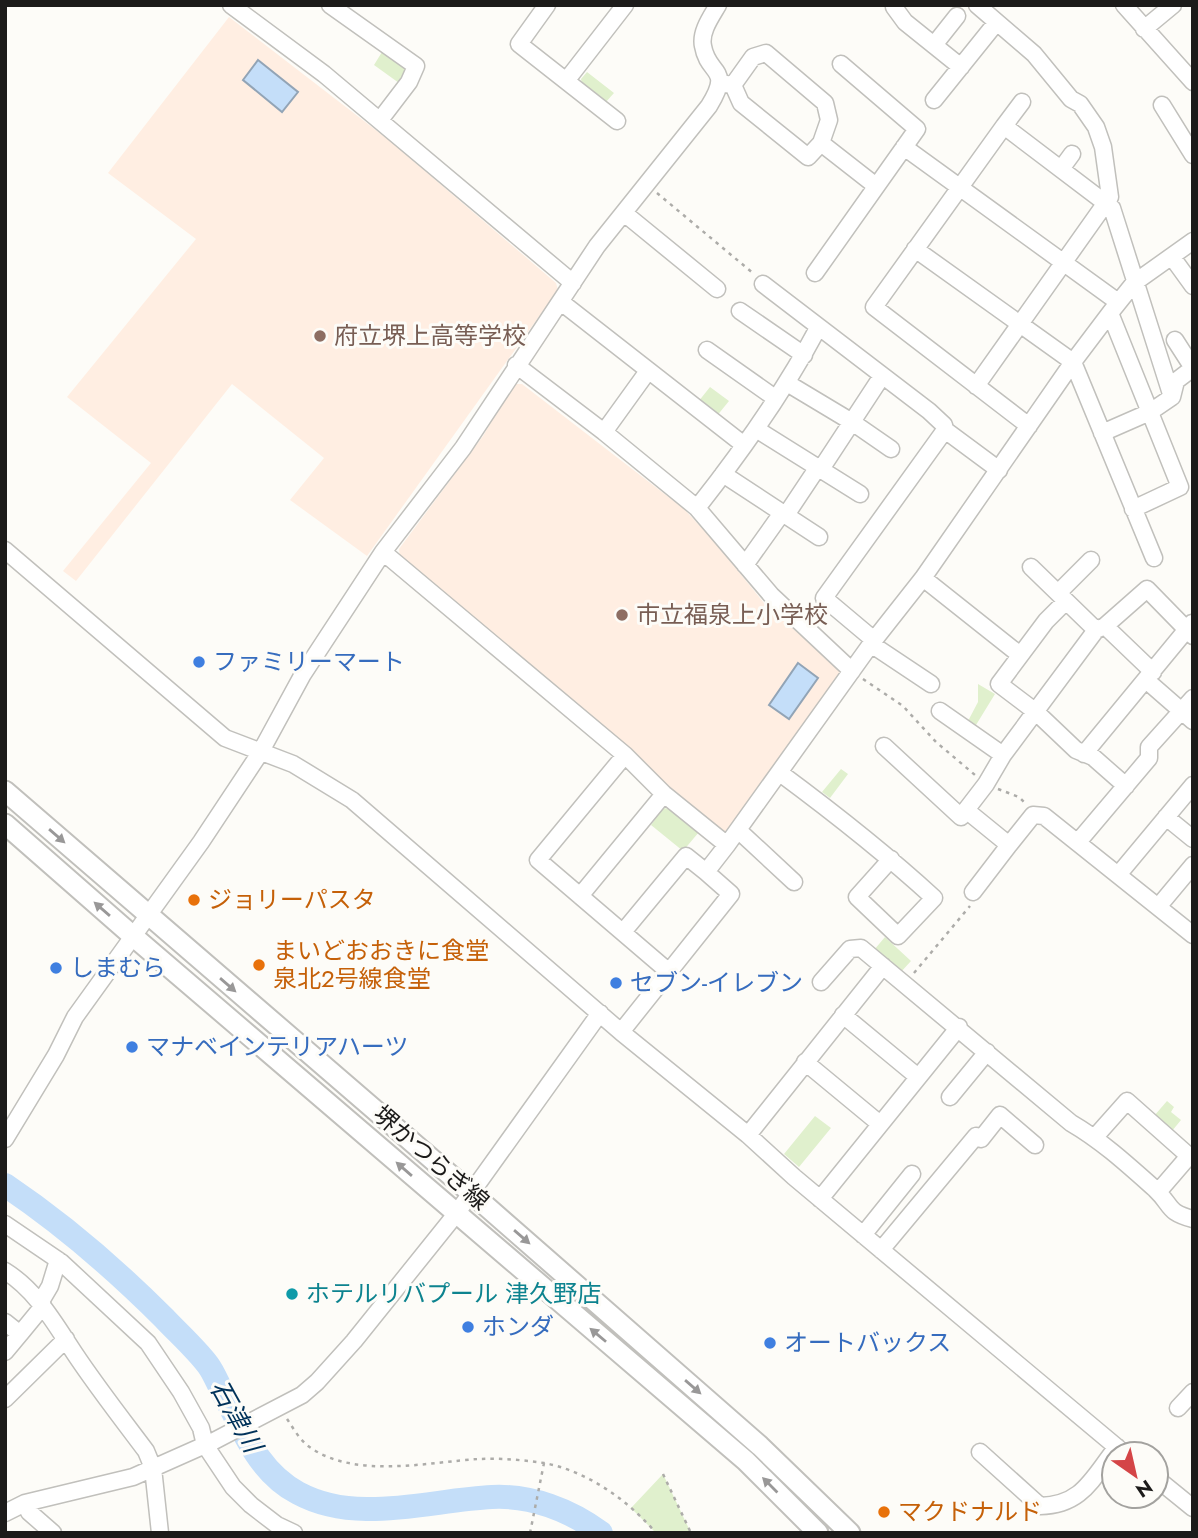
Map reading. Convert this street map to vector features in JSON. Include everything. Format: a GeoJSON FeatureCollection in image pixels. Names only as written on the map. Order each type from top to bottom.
{"type":"FeatureCollection","features":[{"type":"Feature","properties":{"kind":"main road","name":"堺かつらぎ線"},"geometry":{"type":"LineString","coordinates":[[6,794],[470,1192],[760,1446],[850,1533]]}},
{"type":"Feature","properties":{"kind":"main road","name":"堺かつらぎ線"},"geometry":{"type":"LineString","coordinates":[[5,824],[746,1461],[818,1533]]}},
{"type":"Feature","properties":{"kind":"street"},"geometry":{"type":"LineString","coordinates":[[231,5],[324,74],[573,284]]}},
{"type":"Feature","properties":{"kind":"street"},"geometry":{"type":"LineString","coordinates":[[547,5],[519,44],[617,121]]}},
{"type":"Feature","properties":{"kind":"street"},"geometry":{"type":"LineString","coordinates":[[566,81],[625,5]]}},
{"type":"Feature","properties":{"kind":"street"},"geometry":{"type":"LineString","coordinates":[[8,1135],[56,1055],[75,1017],[201,842],[260,753],[303,674],[383,552],[463,448],[597,246],[718,92],[726,84],[753,57],[766,53],[825,103],[829,120],[821,143],[808,157],[741,103],[726,84],[703,47],[702,38],[718,5]]}},
{"type":"Feature","properties":{"kind":"street"},"geometry":{"type":"LineString","coordinates":[[976,386],[1110,197],[1103,147],[1096,127],[1080,104],[1071,99],[1034,54],[993,26],[977,5]]}},
{"type":"Feature","properties":{"kind":"street"},"geometry":{"type":"LineString","coordinates":[[1124,5],[1193,82]]}},
{"type":"Feature","properties":{"kind":"street"},"geometry":{"type":"LineString","coordinates":[[1144,29],[1173,5]]}},
{"type":"Feature","properties":{"kind":"street"},"geometry":{"type":"LineString","coordinates":[[894,6],[905,22],[961,67]]}},
{"type":"Feature","properties":{"kind":"street"},"geometry":{"type":"LineString","coordinates":[[338,7],[416,66],[409,82],[380,120]]}},
{"type":"Feature","properties":{"kind":"street"},"geometry":{"type":"LineString","coordinates":[[934,45],[957,16]]}},
{"type":"Feature","properties":{"kind":"street"},"geometry":{"type":"LineString","coordinates":[[934,100],[993,26]]}},
{"type":"Feature","properties":{"kind":"street"},"geometry":{"type":"LineString","coordinates":[[815,274],[916,129],[841,64]]}},
{"type":"Feature","properties":{"kind":"street"},"geometry":{"type":"LineString","coordinates":[[1022,102],[959,186],[871,312],[1030,426]]}},
{"type":"Feature","properties":{"kind":"street"},"geometry":{"type":"LineString","coordinates":[[1162,105],[1193,155]]}},
{"type":"Feature","properties":{"kind":"street"},"geometry":{"type":"LineString","coordinates":[[1004,126],[1112,208],[1172,397]]}},
{"type":"Feature","properties":{"kind":"street"},"geometry":{"type":"LineString","coordinates":[[821,143],[876,186]]}},
{"type":"Feature","properties":{"kind":"street"},"geometry":{"type":"LineString","coordinates":[[904,148],[1063,261],[1114,308],[1150,412],[1180,487],[1133,509]]}},
{"type":"Feature","properties":{"kind":"street"},"geometry":{"type":"LineString","coordinates":[[1061,169],[1072,155]]}},
{"type":"Feature","properties":{"kind":"street"},"geometry":{"type":"LineString","coordinates":[[624,213],[717,290]]}},
{"type":"Feature","properties":{"kind":"street"},"geometry":{"type":"LineString","coordinates":[[706,872],[872,642],[923,578],[1073,362],[1114,308],[1134,283],[1193,242]]}},
{"type":"Feature","properties":{"kind":"street"},"geometry":{"type":"LineString","coordinates":[[915,249],[1073,362],[1154,558]]}},
{"type":"Feature","properties":{"kind":"street"},"geometry":{"type":"LineString","coordinates":[[1172,257],[1193,286]]}},
{"type":"Feature","properties":{"kind":"street"},"geometry":{"type":"LineString","coordinates":[[763,284],[929,411],[944,425],[945,430],[999,470]]}},
{"type":"Feature","properties":{"kind":"street"},"geometry":{"type":"LineString","coordinates":[[561,302],[744,445]]}},
{"type":"Feature","properties":{"kind":"street"},"geometry":{"type":"LineString","coordinates":[[740,311],[804,355]]}},
{"type":"Feature","properties":{"kind":"street"},"geometry":{"type":"LineString","coordinates":[[697,508],[787,383],[818,328]]}},
{"type":"Feature","properties":{"kind":"street"},"geometry":{"type":"LineString","coordinates":[[1102,433],[1150,412],[1172,397],[1176,381],[1193,368],[1175,340]]}},
{"type":"Feature","properties":{"kind":"street"},"geometry":{"type":"LineString","coordinates":[[707,350],[775,398]]}},
{"type":"Feature","properties":{"kind":"street"},"geometry":{"type":"LineString","coordinates":[[516,365],[697,508],[771,595],[852,671]]}},
{"type":"Feature","properties":{"kind":"street"},"geometry":{"type":"LineString","coordinates":[[604,432],[648,371]]}},
{"type":"Feature","properties":{"kind":"street"},"geometry":{"type":"LineString","coordinates":[[745,565],[819,468],[883,376]]}},
{"type":"Feature","properties":{"kind":"street"},"geometry":{"type":"LineString","coordinates":[[787,383],[891,449]]}},
{"type":"Feature","properties":{"kind":"street"},"geometry":{"type":"LineString","coordinates":[[756,429],[860,494]]}},
{"type":"Feature","properties":{"kind":"street"},"geometry":{"type":"LineString","coordinates":[[931,684],[872,642],[824,598],[945,430]]}},
{"type":"Feature","properties":{"kind":"street"},"geometry":{"type":"LineString","coordinates":[[723,474],[819,537]]}},
{"type":"Feature","properties":{"kind":"street"},"geometry":{"type":"LineString","coordinates":[[5,550],[225,737],[293,764],[352,800],[621,1032],[748,1135],[820,1199],[1108,1440]]}},
{"type":"Feature","properties":{"kind":"street"},"geometry":{"type":"LineString","coordinates":[[383,552],[625,755],[664,794],[727,845]]}},
{"type":"Feature","properties":{"kind":"street"},"geometry":{"type":"LineString","coordinates":[[1091,560],[999,684],[1036,712],[1076,750],[1093,757],[1126,786]]}},
{"type":"Feature","properties":{"kind":"street"},"geometry":{"type":"LineString","coordinates":[[1031,566],[1062,597],[1100,628],[1187,716]]}},
{"type":"Feature","properties":{"kind":"street"},"geometry":{"type":"LineString","coordinates":[[923,578],[1020,654]]}},
{"type":"Feature","properties":{"kind":"street"},"geometry":{"type":"LineString","coordinates":[[884,746],[961,817],[986,784],[1003,755],[1100,628],[1147,589],[1190,630],[1084,754]]}},
{"type":"Feature","properties":{"kind":"street"},"geometry":{"type":"LineString","coordinates":[[1078,842],[1149,758],[1149,747],[1187,716],[1193,698]]}},
{"type":"Feature","properties":{"kind":"street"},"geometry":{"type":"LineString","coordinates":[[940,711],[1003,755]]}},
{"type":"Feature","properties":{"kind":"street"},"geometry":{"type":"LineString","coordinates":[[625,755],[538,860],[669,971]]}},
{"type":"Feature","properties":{"kind":"street"},"geometry":{"type":"LineString","coordinates":[[780,773],[891,859],[934,898],[898,936],[858,897],[891,859]]}},
{"type":"Feature","properties":{"kind":"street"},"geometry":{"type":"LineString","coordinates":[[1118,875],[1193,785]]}},
{"type":"Feature","properties":{"kind":"street"},"geometry":{"type":"LineString","coordinates":[[580,896],[664,794]]}},
{"type":"Feature","properties":{"kind":"street"},"geometry":{"type":"LineString","coordinates":[[966,810],[1009,845]]}},
{"type":"Feature","properties":{"kind":"street"},"geometry":{"type":"LineString","coordinates":[[973,892],[1033,815],[1044,816],[1158,907],[1190,928]]}},
{"type":"Feature","properties":{"kind":"street"},"geometry":{"type":"LineString","coordinates":[[1166,817],[1193,839]]}},
{"type":"Feature","properties":{"kind":"street"},"geometry":{"type":"LineString","coordinates":[[738,830],[794,882]]}},
{"type":"Feature","properties":{"kind":"street"},"geometry":{"type":"LineString","coordinates":[[621,1032],[732,894],[686,856],[623,932]]}},
{"type":"Feature","properties":{"kind":"street"},"geometry":{"type":"LineString","coordinates":[[1158,907],[1193,865]]}},
{"type":"Feature","properties":{"kind":"street"},"geometry":{"type":"LineString","coordinates":[[821,982],[850,949],[861,948],[959,1027],[1071,1124],[1095,1137],[1158,1192],[1175,1214],[1193,1219]]}},
{"type":"Feature","properties":{"kind":"street"},"geometry":{"type":"LineString","coordinates":[[748,1135],[883,966]]}},
{"type":"Feature","properties":{"kind":"street"},"geometry":{"type":"LineString","coordinates":[[5,1513],[24,1503],[133,1477],[209,1443],[302,1395],[354,1341],[456,1214],[600,1013]]}},
{"type":"Feature","properties":{"kind":"street"},"geometry":{"type":"LineString","coordinates":[[843,1015],[918,1077]]}},
{"type":"Feature","properties":{"kind":"street"},"geometry":{"type":"LineString","coordinates":[[820,1199],[959,1027]]}},
{"type":"Feature","properties":{"kind":"street"},"geometry":{"type":"LineString","coordinates":[[950,1097],[988,1052]]}},
{"type":"Feature","properties":{"kind":"street"},"geometry":{"type":"LineString","coordinates":[[805,1062],[880,1124]]}},
{"type":"Feature","properties":{"kind":"street"},"geometry":{"type":"LineString","coordinates":[[1095,1137],[1127,1101],[1189,1156],[1158,1192]]}},
{"type":"Feature","properties":{"kind":"street"},"geometry":{"type":"LineString","coordinates":[[881,1250],[976,1136],[981,1139],[1000,1115],[1035,1145]]}},
{"type":"Feature","properties":{"kind":"street"},"geometry":{"type":"LineString","coordinates":[[863,1235],[912,1174]]}},
{"type":"Feature","properties":{"kind":"street"},"geometry":{"type":"LineString","coordinates":[[5,1224],[58,1260],[148,1343],[181,1392],[233,1487],[277,1525],[294,1533]]}},
{"type":"Feature","properties":{"kind":"street"},"geometry":{"type":"LineString","coordinates":[[5,1352],[42,1304],[58,1260]]}},
{"type":"Feature","properties":{"kind":"street"},"geometry":{"type":"LineString","coordinates":[[5,1271],[15,1277],[42,1304],[146,1451],[153,1468],[160,1533]]}},
{"type":"Feature","properties":{"kind":"street"},"geometry":{"type":"LineString","coordinates":[[5,1322],[20,1334]]}},
{"type":"Feature","properties":{"kind":"street"},"geometry":{"type":"LineString","coordinates":[[5,1399],[66,1339]]}},
{"type":"Feature","properties":{"kind":"street"},"geometry":{"type":"LineString","coordinates":[[1178,1408],[1193,1392]]}},
{"type":"Feature","properties":{"kind":"street"},"geometry":{"type":"LineString","coordinates":[[980,1452],[1040,1506],[1058,1506],[1076,1498],[1078,1484],[1100,1467]]}},
{"type":"Feature","properties":{"kind":"street"},"geometry":{"type":"LineString","coordinates":[[1170,1489],[1193,1507]]}},
{"type":"Feature","properties":{"kind":"street"},"geometry":{"type":"LineString","coordinates":[[24,1503],[29,1512],[53,1533]]}},
{"type":"Feature","properties":{"kind":"path"},"geometry":{"type":"LineString","coordinates":[[646,186],[666,200],[763,284]]}},
{"type":"Feature","properties":{"kind":"path"},"geometry":{"type":"LineString","coordinates":[[852,671],[903,706],[936,742],[986,784],[1019,797],[1033,815]]}},
{"type":"Feature","properties":{"kind":"path"},"geometry":{"type":"LineString","coordinates":[[905,984],[977,898],[973,892]]}},
{"type":"Feature","properties":{"kind":"path"},"geometry":{"type":"LineString","coordinates":[[276,1410],[311,1448],[343,1461],[381,1467],[482,1459],[543,1465],[580,1475],[597,1483],[631,1508],[656,1533]]}},
{"type":"Feature","properties":{"kind":"path"},"geometry":{"type":"LineString","coordinates":[[530,1533],[543,1465]]}},
{"type":"Feature","properties":{"kind":"path"},"geometry":{"type":"LineString","coordinates":[[663,1474],[691,1533]]}},
{"type":"Feature","properties":{"kind":"shaded area","name":"府立堺上高等学校"},"geometry":{"type":"Polygon","coordinates":[[[229,17],[390,141],[556,283],[558,290],[367,556],[290,500],[324,458],[232,384],[76,581],[63,571],[151,463],[67,397],[196,239],[108,173],[229,17]]]}},
{"type":"Feature","properties":{"kind":"shaded area","name":"市立福泉上小学校"},"geometry":{"type":"Polygon","coordinates":[[[513,384],[522,384],[684,509],[764,603],[839,669],[840,678],[731,831],[723,832],[657,779],[555,685],[505,647],[400,557],[399,549],[483,436],[513,384]]]}},
{"type":"Feature","properties":{"kind":"green space"},"geometry":{"type":"Polygon","coordinates":[[[382,52],[405,66],[406,74],[399,83],[374,65],[382,52]]]}},
{"type":"Feature","properties":{"kind":"green space"},"geometry":{"type":"Polygon","coordinates":[[[587,72],[614,93],[605,103],[582,84],[581,79],[587,72]]]}},
{"type":"Feature","properties":{"kind":"green space"},"geometry":{"type":"Polygon","coordinates":[[[710,387],[729,401],[716,417],[698,402],[710,387]]]}},
{"type":"Feature","properties":{"kind":"green space"},"geometry":{"type":"Polygon","coordinates":[[[978,684],[995,694],[976,725],[968,721],[978,702],[978,684]]]}},
{"type":"Feature","properties":{"kind":"green space"},"geometry":{"type":"Polygon","coordinates":[[[841,769],[848,774],[830,798],[822,792],[841,769]]]}},
{"type":"Feature","properties":{"kind":"green space"},"geometry":{"type":"Polygon","coordinates":[[[663,808],[671,809],[699,832],[683,851],[651,825],[663,808]]]}},
{"type":"Feature","properties":{"kind":"green space"},"geometry":{"type":"Polygon","coordinates":[[[885,937],[911,961],[900,973],[874,950],[885,937]]]}},
{"type":"Feature","properties":{"kind":"green space"},"geometry":{"type":"Polygon","coordinates":[[[1167,1101],[1174,1107],[1171,1112],[1181,1120],[1172,1131],[1154,1116],[1167,1101]]]}},
{"type":"Feature","properties":{"kind":"green space"},"geometry":{"type":"Polygon","coordinates":[[[815,1116],[831,1128],[799,1167],[784,1154],[815,1116]]]}},
{"type":"Feature","properties":{"kind":"green space"},"geometry":{"type":"Polygon","coordinates":[[[663,1474],[691,1533],[656,1533],[631,1508],[663,1474]]]}},
{"type":"Feature","properties":{"kind":"water"},"geometry":{"type":"Polygon","coordinates":[[[258,60],[298,92],[282,112],[243,80],[258,60]]]}},
{"type":"Feature","properties":{"kind":"water"},"geometry":{"type":"Polygon","coordinates":[[[798,663],[818,678],[789,719],[769,705],[798,663]]]}},
{"type":"Feature","properties":{"kind":"waterway","name":"石津川"},"geometry":{"type":"LineString","coordinates":[[5,1185],[88,1248],[192,1347],[210,1368],[262,1462],[272,1474],[298,1493],[344,1508],[369,1509],[507,1497],[550,1506],[576,1517],[601,1533]]}},
{"type":"Feature","properties":{"kind":"place","name":"府立堺上高等学校"},"geometry":{"type":"Point","coordinates":[320,336]}},
{"type":"Feature","properties":{"kind":"place","name":"市立福泉上小学校"},"geometry":{"type":"Point","coordinates":[622,615]}},
{"type":"Feature","properties":{"kind":"place","name":"ファミリーマート"},"geometry":{"type":"Point","coordinates":[199,662]}},
{"type":"Feature","properties":{"kind":"place","name":"ジョリーパスタ"},"geometry":{"type":"Point","coordinates":[194,900]}},
{"type":"Feature","properties":{"kind":"place","name":"まいどおおきに食堂 泉北2号線食堂"},"geometry":{"type":"Point","coordinates":[259,965]}},
{"type":"Feature","properties":{"kind":"place","name":"しまむら"},"geometry":{"type":"Point","coordinates":[56,968]}},
{"type":"Feature","properties":{"kind":"place","name":"セブン-イレブン"},"geometry":{"type":"Point","coordinates":[616,983]}},
{"type":"Feature","properties":{"kind":"place","name":"マナベインテリアハーツ"},"geometry":{"type":"Point","coordinates":[132,1047]}},
{"type":"Feature","properties":{"kind":"place","name":"ホテルリバプール 津久野店"},"geometry":{"type":"Point","coordinates":[292,1294]}},
{"type":"Feature","properties":{"kind":"place","name":"ホンダ"},"geometry":{"type":"Point","coordinates":[468,1327]}},
{"type":"Feature","properties":{"kind":"place","name":"オートバックス"},"geometry":{"type":"Point","coordinates":[770,1343]}},
{"type":"Feature","properties":{"kind":"place","name":"マクドナルド"},"geometry":{"type":"Point","coordinates":[884,1512]}}]}
